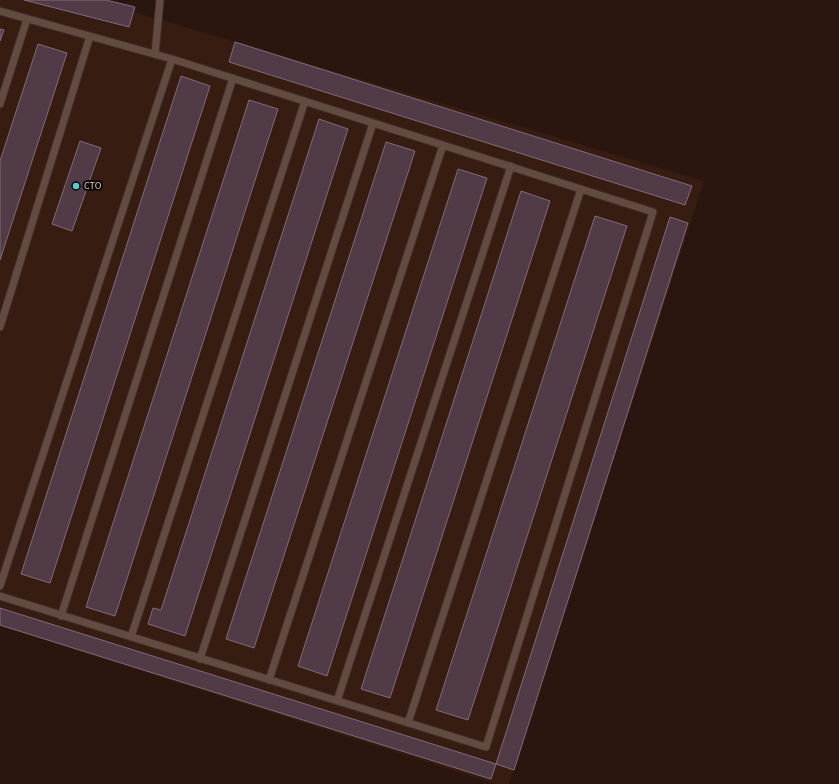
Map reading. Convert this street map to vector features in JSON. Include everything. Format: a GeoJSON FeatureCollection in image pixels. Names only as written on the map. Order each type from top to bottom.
{"type":"FeatureCollection","features":[{"type":"Feature","properties":{"kind":"lane"},"geometry":{"type":"LineString","coordinates":[[155,54],[160,0]]}},
{"type":"Feature","properties":{"kind":"lane"},"geometry":{"type":"LineString","coordinates":[[0,11],[172,58],[653,212],[486,747],[0,596]]}},
{"type":"Feature","properties":{"kind":"lane"},"geometry":{"type":"LineString","coordinates":[[0,104],[27,19]]}},
{"type":"Feature","properties":{"kind":"lane"},"geometry":{"type":"LineString","coordinates":[[0,327],[90,36]]}},
{"type":"Feature","properties":{"kind":"lane"},"geometry":{"type":"LineString","coordinates":[[0,586],[172,58]]}},
{"type":"Feature","properties":{"kind":"lane"},"geometry":{"type":"LineString","coordinates":[[61,616],[232,78]]}},
{"type":"Feature","properties":{"kind":"lane"},"geometry":{"type":"LineString","coordinates":[[131,637],[305,101]]}},
{"type":"Feature","properties":{"kind":"lane"},"geometry":{"type":"LineString","coordinates":[[200,658],[373,123]]}},
{"type":"Feature","properties":{"kind":"lane"},"geometry":{"type":"LineString","coordinates":[[269,680],[443,145]]}},
{"type":"Feature","properties":{"kind":"lane"},"geometry":{"type":"LineString","coordinates":[[337,701],[511,166]]}},
{"type":"Feature","properties":{"kind":"lane"},"geometry":{"type":"LineString","coordinates":[[408,723],[581,189]]}},
{"type":"Feature","properties":{"kind":"shaded area"},"geometry":{"type":"Polygon","coordinates":[[[0,0],[94,0],[704,181],[509,784],[496,784],[0,626],[0,0]]]}},
{"type":"Feature","properties":{"kind":"building"},"geometry":{"type":"Polygon","coordinates":[[[24,0],[106,0],[135,7],[129,27],[24,0]]]}},
{"type":"Feature","properties":{"kind":"building"},"geometry":{"type":"Polygon","coordinates":[[[0,29],[4,30],[0,41],[0,29]]]}},
{"type":"Feature","properties":{"kind":"building"},"geometry":{"type":"Polygon","coordinates":[[[235,42],[692,186],[685,205],[229,62],[235,42]]]}},
{"type":"Feature","properties":{"kind":"building"},"geometry":{"type":"Polygon","coordinates":[[[38,44],[67,53],[0,260],[0,161],[38,44]]]}},
{"type":"Feature","properties":{"kind":"building"},"geometry":{"type":"Polygon","coordinates":[[[181,76],[210,86],[50,583],[21,574],[181,76]]]}},
{"type":"Feature","properties":{"kind":"building"},"geometry":{"type":"Polygon","coordinates":[[[249,100],[278,109],[115,616],[86,607],[249,100]]]}},
{"type":"Feature","properties":{"kind":"building"},"geometry":{"type":"Polygon","coordinates":[[[319,119],[348,129],[185,636],[148,624],[153,608],[161,610],[319,119]]]}},
{"type":"Feature","properties":{"kind":"building","name":"СТО"},"geometry":{"type":"Polygon","coordinates":[[[80,141],[101,148],[72,231],[52,224],[80,141]]]}},
{"type":"Feature","properties":{"kind":"building"},"geometry":{"type":"Polygon","coordinates":[[[386,142],[415,151],[254,648],[226,639],[386,142]]]}},
{"type":"Feature","properties":{"kind":"building"},"geometry":{"type":"Polygon","coordinates":[[[458,169],[487,178],[327,676],[298,666],[458,169]]]}},
{"type":"Feature","properties":{"kind":"building"},"geometry":{"type":"Polygon","coordinates":[[[521,191],[550,201],[390,698],[361,689],[521,191]]]}},
{"type":"Feature","properties":{"kind":"building"},"geometry":{"type":"Polygon","coordinates":[[[595,216],[627,226],[468,720],[436,710],[595,216]]]}},
{"type":"Feature","properties":{"kind":"building"},"geometry":{"type":"Polygon","coordinates":[[[670,217],[688,223],[514,770],[496,764],[670,217]]]}},
{"type":"Feature","properties":{"kind":"building"},"geometry":{"type":"Polygon","coordinates":[[[0,608],[496,764],[491,779],[0,625],[0,608]]]}},
{"type":"Feature","properties":{"kind":"place","name":"СТО"},"geometry":{"type":"Point","coordinates":[76,186]}}]}
